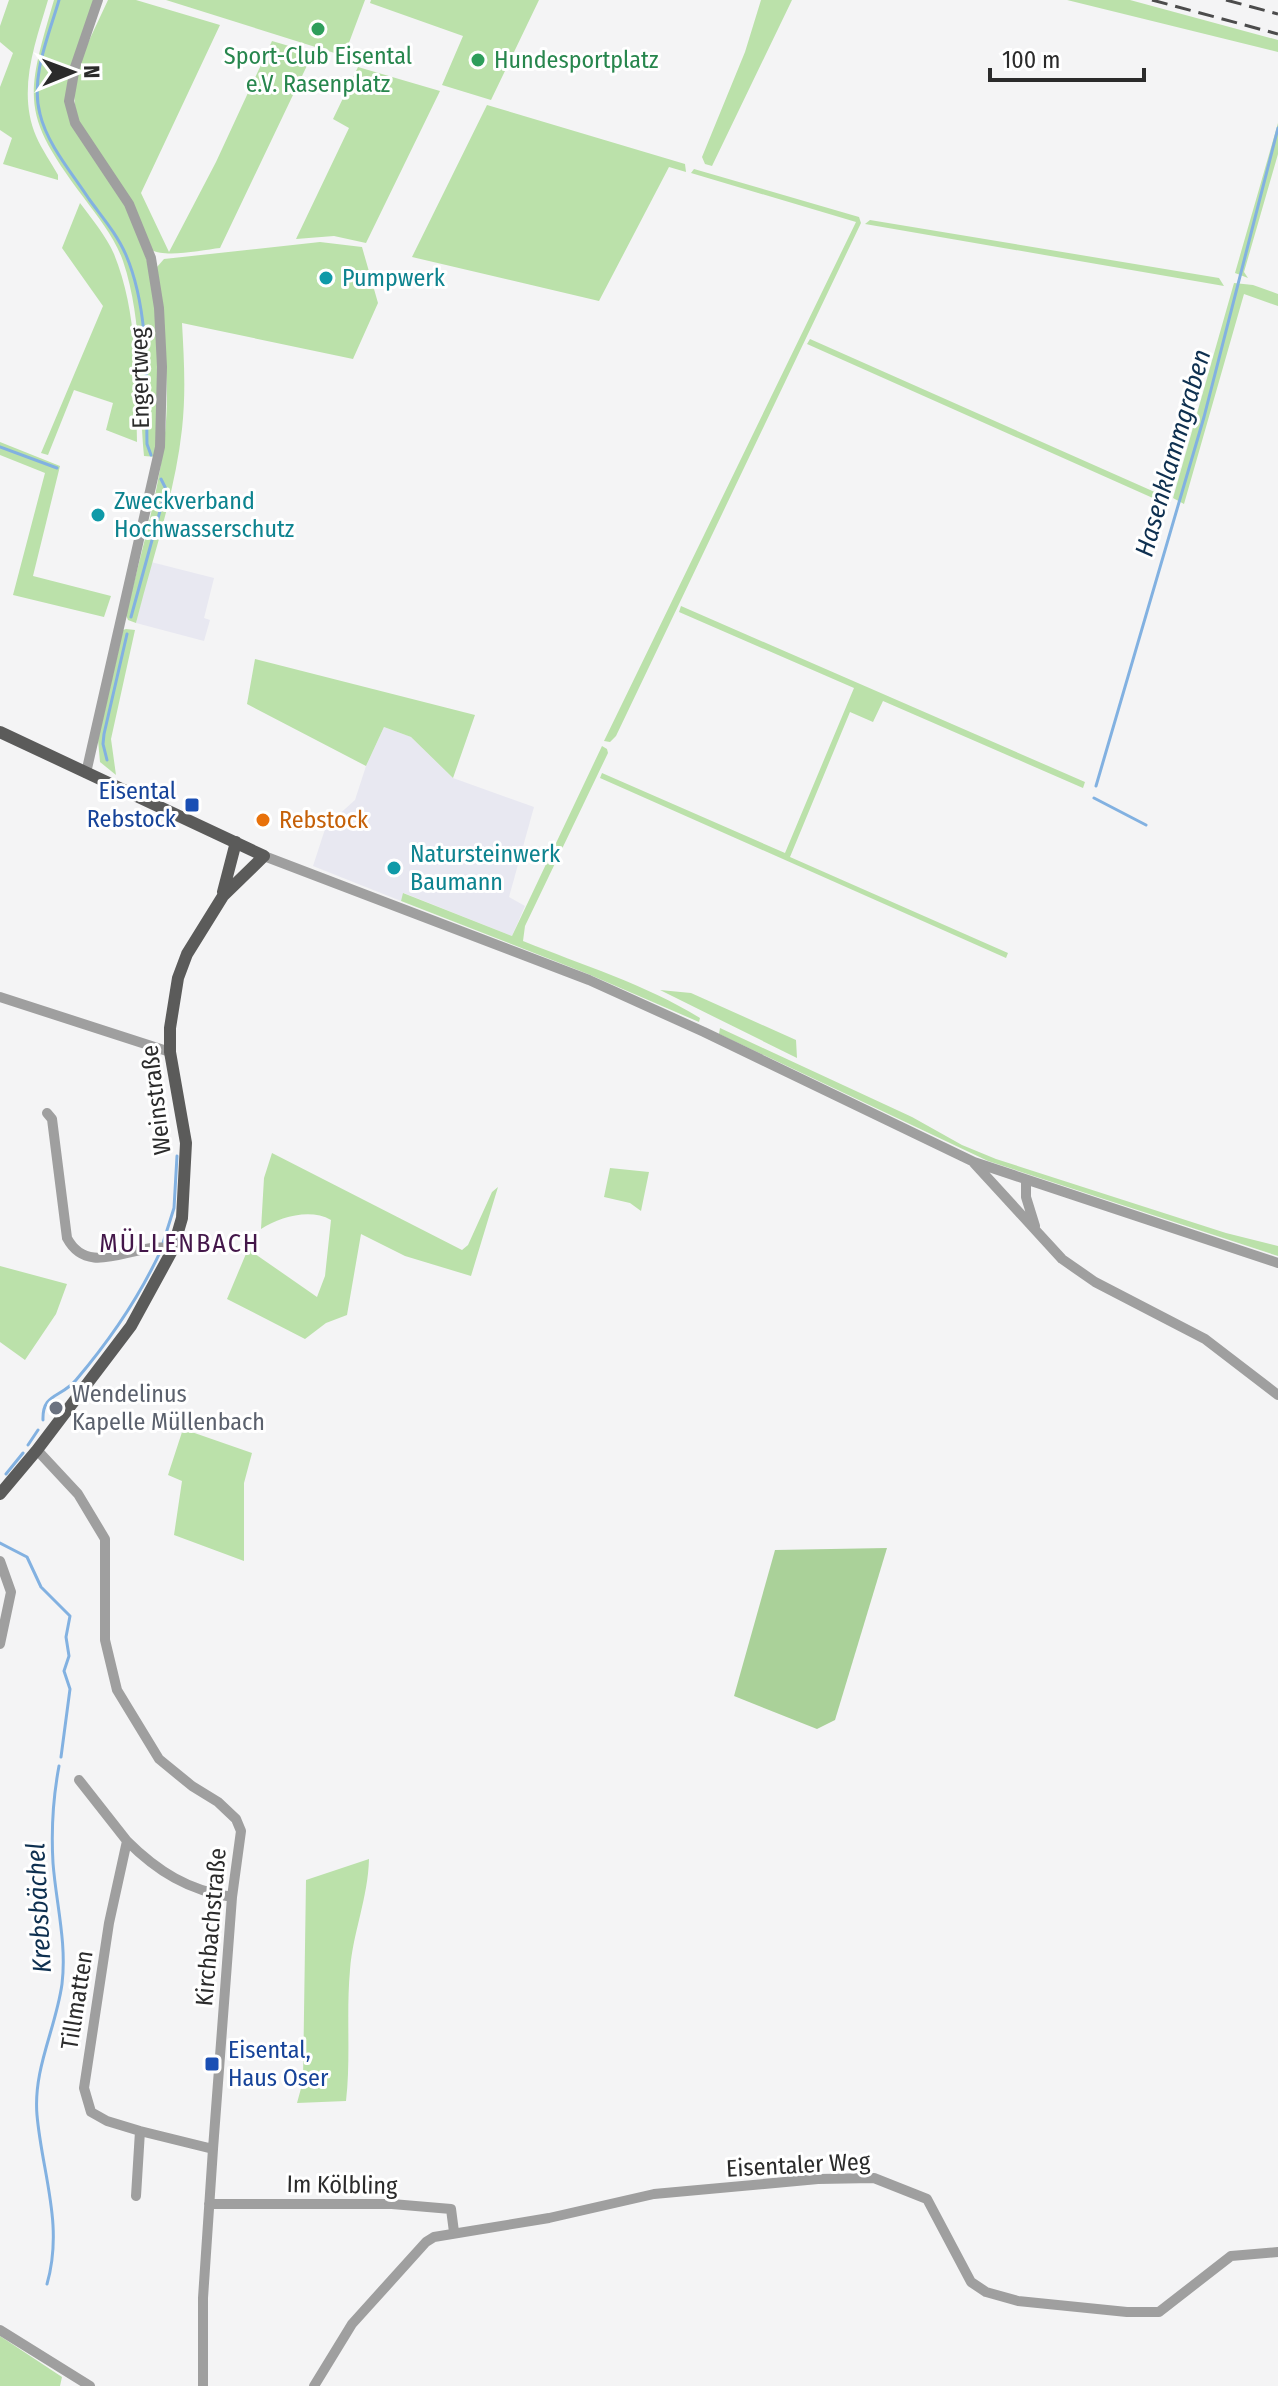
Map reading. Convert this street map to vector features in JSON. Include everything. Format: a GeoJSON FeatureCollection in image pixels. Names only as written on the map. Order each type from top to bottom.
{"type":"FeatureCollection","features":[{"type":"Feature","properties":{"kind":"main road"},"geometry":{"type":"LineString","coordinates":[[0,732],[264,856]]}},
{"type":"Feature","properties":{"kind":"main road","name":"Weinstraße"},"geometry":{"type":"LineString","coordinates":[[223,896],[236,842]]}},
{"type":"Feature","properties":{"kind":"main road","name":"Weinstraße"},"geometry":{"type":"LineString","coordinates":[[0,1494],[131,1326],[182,1218],[186,1143],[170,1052],[170,1028],[178,978],[194,941],[223,896],[264,856]]}},
{"type":"Feature","properties":{"kind":"street","name":"Engertweg"},"geometry":{"type":"LineString","coordinates":[[86,773],[160,447],[162,403],[159,308],[151,258],[129,204],[75,123],[69,101],[75,67],[98,0]]}},
{"type":"Feature","properties":{"kind":"street"},"geometry":{"type":"LineString","coordinates":[[264,856],[577,975],[704,1032],[974,1162],[1278,1263]]}},
{"type":"Feature","properties":{"kind":"street"},"geometry":{"type":"LineString","coordinates":[[0,997],[170,1052]]}},
{"type":"Feature","properties":{"kind":"street"},"geometry":{"type":"LineString","coordinates":[[47,1113],[52,1119],[67,1238],[73,1250],[96,1258],[166,1247]]}},
{"type":"Feature","properties":{"kind":"street"},"geometry":{"type":"LineString","coordinates":[[974,1162],[1062,1259],[1095,1282],[1205,1339],[1278,1395]]}},
{"type":"Feature","properties":{"kind":"street"},"geometry":{"type":"LineString","coordinates":[[1026,1180],[1026,1197],[1038,1232]]}},
{"type":"Feature","properties":{"kind":"street","name":"Kirchbachstraße"},"geometry":{"type":"LineString","coordinates":[[37,1450],[78,1494],[105,1539],[105,1640],[117,1690],[159,1759],[218,1802],[236,1819],[241,1831],[232,1897],[209,2204],[203,2298],[203,2386]]}},
{"type":"Feature","properties":{"kind":"street"},"geometry":{"type":"LineString","coordinates":[[0,1561],[11,1592],[0,1644]]}},
{"type":"Feature","properties":{"kind":"street"},"geometry":{"type":"LineString","coordinates":[[79,1780],[127,1841],[150,1864],[175,1880],[211,1894],[232,1897]]}},
{"type":"Feature","properties":{"kind":"street","name":"Tillmatten"},"geometry":{"type":"LineString","coordinates":[[127,1841],[109,1923],[84,2088],[91,2112],[107,2121],[213,2149]]}},
{"type":"Feature","properties":{"kind":"street"},"geometry":{"type":"LineString","coordinates":[[136,2196],[140,2131]]}},
{"type":"Feature","properties":{"kind":"street","name":"Eisentaler Weg"},"geometry":{"type":"LineString","coordinates":[[454,2232],[596,2209],[654,2194],[818,2179],[874,2178],[927,2199],[971,2282],[986,2292],[1018,2301],[1127,2312],[1159,2312],[1231,2256],[1278,2252]]}},
{"type":"Feature","properties":{"kind":"street","name":"Im Kölbling"},"geometry":{"type":"LineString","coordinates":[[209,2204],[392,2204],[451,2209],[454,2232]]}},
{"type":"Feature","properties":{"kind":"street"},"geometry":{"type":"LineString","coordinates":[[314,2386],[352,2324],[426,2242],[454,2232]]}},
{"type":"Feature","properties":{"kind":"street"},"geometry":{"type":"LineString","coordinates":[[0,2330],[75,2382],[90,2386]]}},
{"type":"Feature","properties":{"kind":"shaded area"},"geometry":{"type":"Polygon","coordinates":[[[151,562],[214,578],[204,618],[210,620],[204,641],[136,623],[151,562]]]}},
{"type":"Feature","properties":{"kind":"shaded area"},"geometry":{"type":"Polygon","coordinates":[[[384,727],[411,737],[453,778],[534,807],[509,897],[525,906],[512,936],[404,893],[401,901],[313,866],[326,826],[355,800],[384,727]]]}},
{"type":"Feature","properties":{"kind":"green space"},"geometry":{"type":"Polygon","coordinates":[[[9,0],[48,0],[30,68],[28,102],[36,136],[58,180],[3,164],[12,138],[0,130],[0,87],[13,53],[0,42],[0,26],[9,0]]]}},
{"type":"Feature","properties":{"kind":"green space"},"geometry":{"type":"Polygon","coordinates":[[[54,0],[95,0],[70,71],[71,123],[134,219],[150,271],[156,304],[159,369],[156,457],[144,456],[137,333],[123,261],[106,228],[49,146],[34,105],[38,61],[54,0]]]}},
{"type":"Feature","properties":{"kind":"green space"},"geometry":{"type":"Polygon","coordinates":[[[108,0],[136,0],[220,25],[141,193],[169,252],[216,162],[272,41],[313,53],[220,248],[175,253],[152,250],[131,200],[79,124],[74,93],[79,62],[108,0]]]}},
{"type":"Feature","properties":{"kind":"green space"},"geometry":{"type":"Polygon","coordinates":[[[166,0],[365,0],[344,56],[166,0]]]}},
{"type":"Feature","properties":{"kind":"green space","name":"Hundesportplatz"},"geometry":{"type":"Polygon","coordinates":[[[371,0],[539,0],[491,100],[442,85],[463,36],[370,3],[371,0]]]}},
{"type":"Feature","properties":{"kind":"green space"},"geometry":{"type":"Polygon","coordinates":[[[761,0],[792,0],[712,166],[705,164],[702,157],[745,52],[761,0]]]}},
{"type":"Feature","properties":{"kind":"green space"},"geometry":{"type":"Polygon","coordinates":[[[1067,0],[1130,0],[1278,40],[1278,52],[1067,0]]]}},
{"type":"Feature","properties":{"kind":"green space"},"geometry":{"type":"Polygon","coordinates":[[[358,67],[440,91],[366,243],[334,236],[296,239],[349,128],[333,119],[358,67]]]}},
{"type":"Feature","properties":{"kind":"green space"},"geometry":{"type":"Polygon","coordinates":[[[487,105],[685,164],[686,172],[669,167],[599,301],[412,257],[487,105]]]}},
{"type":"Feature","properties":{"kind":"green space"},"geometry":{"type":"Polygon","coordinates":[[[1278,123],[1278,154],[1244,272],[1248,278],[1235,273],[1278,123]]]}},
{"type":"Feature","properties":{"kind":"green space"},"geometry":{"type":"Polygon","coordinates":[[[694,169],[859,217],[861,223],[616,736],[610,742],[604,741],[856,222],[691,173],[694,169]]]}},
{"type":"Feature","properties":{"kind":"green space"},"geometry":{"type":"Polygon","coordinates":[[[80,203],[111,247],[128,300],[134,347],[137,442],[106,430],[113,403],[74,390],[48,455],[41,453],[103,306],[62,248],[80,203]]]}},
{"type":"Feature","properties":{"kind":"green space"},"geometry":{"type":"Polygon","coordinates":[[[870,220],[1219,278],[1224,286],[865,224],[870,220]]]}},
{"type":"Feature","properties":{"kind":"green space"},"geometry":{"type":"Polygon","coordinates":[[[320,242],[362,247],[378,303],[353,359],[182,323],[184,402],[179,453],[136,623],[128,620],[126,615],[154,502],[167,413],[157,267],[164,259],[320,242]]]}},
{"type":"Feature","properties":{"kind":"green space"},"geometry":{"type":"Polygon","coordinates":[[[1234,283],[1253,285],[1278,294],[1278,306],[1244,294],[1184,504],[1173,498],[1234,283]]]}},
{"type":"Feature","properties":{"kind":"green space"},"geometry":{"type":"Polygon","coordinates":[[[810,339],[1166,497],[1164,503],[807,344],[810,339]]]}},
{"type":"Feature","properties":{"kind":"green space"},"geometry":{"type":"Polygon","coordinates":[[[0,442],[60,466],[33,576],[111,596],[104,617],[13,595],[45,473],[0,455],[0,442]]]}},
{"type":"Feature","properties":{"kind":"green space"},"geometry":{"type":"Polygon","coordinates":[[[681,606],[1085,782],[1083,788],[883,701],[873,722],[850,712],[790,857],[1008,953],[1006,958],[600,778],[602,773],[785,853],[854,688],[679,612],[681,606]]]}},
{"type":"Feature","properties":{"kind":"green space"},"geometry":{"type":"Polygon","coordinates":[[[123,630],[135,630],[111,739],[116,775],[100,762],[98,740],[123,630]]]}},
{"type":"Feature","properties":{"kind":"green space"},"geometry":{"type":"Polygon","coordinates":[[[255,659],[475,715],[453,778],[411,737],[384,727],[366,766],[247,704],[255,659]]]}},
{"type":"Feature","properties":{"kind":"green space"},"geometry":{"type":"Polygon","coordinates":[[[602,746],[608,753],[525,926],[523,941],[657,995],[700,1018],[699,1022],[588,974],[401,901],[403,893],[512,936],[602,746]]]}},
{"type":"Feature","properties":{"kind":"green space"},"geometry":{"type":"Polygon","coordinates":[[[660,990],[691,993],[796,1040],[797,1058],[660,990]]]}},
{"type":"Feature","properties":{"kind":"green space"},"geometry":{"type":"Polygon","coordinates":[[[720,1028],[996,1159],[1226,1233],[1278,1246],[1278,1256],[988,1161],[719,1034],[720,1028]]]}},
{"type":"Feature","properties":{"kind":"green space"},"geometry":{"type":"Polygon","coordinates":[[[272,1153],[462,1250],[468,1245],[492,1192],[498,1187],[471,1276],[405,1256],[361,1234],[347,1315],[326,1323],[305,1339],[227,1299],[248,1249],[317,1297],[325,1276],[331,1220],[305,1214],[277,1221],[261,1229],[264,1178],[272,1153]]]}},
{"type":"Feature","properties":{"kind":"green space"},"geometry":{"type":"Polygon","coordinates":[[[610,1168],[649,1172],[641,1211],[630,1203],[604,1197],[610,1168]]]}},
{"type":"Feature","properties":{"kind":"green space"},"geometry":{"type":"Polygon","coordinates":[[[0,1266],[67,1284],[56,1314],[25,1360],[0,1342],[0,1266]]]}},
{"type":"Feature","properties":{"kind":"green space"},"geometry":{"type":"Polygon","coordinates":[[[183,1429],[252,1453],[244,1483],[244,1561],[174,1535],[182,1481],[168,1475],[183,1429]]]}},
{"type":"Feature","properties":{"kind":"green space"},"geometry":{"type":"Polygon","coordinates":[[[887,1548],[835,1720],[817,1729],[734,1696],[775,1550],[887,1548]]]}},
{"type":"Feature","properties":{"kind":"green space"},"geometry":{"type":"Polygon","coordinates":[[[369,1859],[350,1970],[346,2101],[297,2103],[303,2081],[306,1880],[369,1859]]]}},
{"type":"Feature","properties":{"kind":"green space"},"geometry":{"type":"Polygon","coordinates":[[[0,2336],[62,2377],[60,2386],[0,2386],[0,2336]]]}},
{"type":"Feature","properties":{"kind":"waterway"},"geometry":{"type":"LineString","coordinates":[[59,0],[39,71],[40,114],[61,158],[118,240],[134,277],[143,324],[147,444],[151,455]]}},
{"type":"Feature","properties":{"kind":"waterway","name":"Hasenklammgraben"},"geometry":{"type":"LineString","coordinates":[[1096,786],[1204,417],[1278,128]]}},
{"type":"Feature","properties":{"kind":"waterway"},"geometry":{"type":"LineString","coordinates":[[0,447],[57,468]]}},
{"type":"Feature","properties":{"kind":"waterway"},"geometry":{"type":"LineString","coordinates":[[131,617],[166,489],[161,479]]}},
{"type":"Feature","properties":{"kind":"waterway"},"geometry":{"type":"LineString","coordinates":[[107,760],[104,734],[127,634]]}},
{"type":"Feature","properties":{"kind":"waterway","name":"Hasenklammgraben"},"geometry":{"type":"LineString","coordinates":[[1094,798],[1146,825]]}},
{"type":"Feature","properties":{"kind":"waterway","name":"Krebsbächel"},"geometry":{"type":"LineString","coordinates":[[163,1243],[174,1208],[177,1156]]}},
{"type":"Feature","properties":{"kind":"waterway","name":"Krebsbächel"},"geometry":{"type":"LineString","coordinates":[[43,1420],[49,1400],[76,1380],[112,1334],[161,1250]]}},
{"type":"Feature","properties":{"kind":"waterway","name":"Krebsbächel"},"geometry":{"type":"LineString","coordinates":[[28,1445],[38,1430]]}},
{"type":"Feature","properties":{"kind":"waterway","name":"Krebsbächel"},"geometry":{"type":"LineString","coordinates":[[6,1474],[23,1453]]}},
{"type":"Feature","properties":{"kind":"waterway","name":"Krebsbächel"},"geometry":{"type":"LineString","coordinates":[[0,1543],[27,1557],[41,1587],[70,1616],[66,1637],[69,1656],[64,1671],[70,1689],[61,1757]]}},
{"type":"Feature","properties":{"kind":"waterway","name":"Krebsbächel"},"geometry":{"type":"LineString","coordinates":[[47,2284],[52,2262],[53,2220],[37,2098],[63,1969],[52,1850],[59,1766]]}},
{"type":"Feature","properties":{"kind":"railway"},"geometry":{"type":"LineString","coordinates":[[1152,0],[1278,34]]}},
{"type":"Feature","properties":{"kind":"railway"},"geometry":{"type":"LineString","coordinates":[[1226,0],[1278,14]]}},
{"type":"Feature","properties":{"kind":"place","name":"Sport-Club Eisental e.V. Rasenplatz"},"geometry":{"type":"Point","coordinates":[318,29]}},
{"type":"Feature","properties":{"kind":"place","name":"Hundesportplatz"},"geometry":{"type":"Point","coordinates":[478,60]}},
{"type":"Feature","properties":{"kind":"place","name":"Pumpwerk"},"geometry":{"type":"Point","coordinates":[326,278]}},
{"type":"Feature","properties":{"kind":"place","name":"Zweckverband Hochwasserschutz"},"geometry":{"type":"Point","coordinates":[98,515]}},
{"type":"Feature","properties":{"kind":"place","name":"Eisental Rebstock"},"geometry":{"type":"Point","coordinates":[192,805]}},
{"type":"Feature","properties":{"kind":"place","name":"Rebstock"},"geometry":{"type":"Point","coordinates":[263,820]}},
{"type":"Feature","properties":{"kind":"place","name":"Natursteinwerk Baumann"},"geometry":{"type":"Point","coordinates":[394,868]}},
{"type":"Feature","properties":{"kind":"place","name":"Wendelinus Kapelle Müllenbach"},"geometry":{"type":"Point","coordinates":[56,1408]}},
{"type":"Feature","properties":{"kind":"place","name":"Eisental, Haus Oser"},"geometry":{"type":"Point","coordinates":[212,2064]}},
{"type":"Feature","properties":{"kind":"district","name":"MÜLLENBACH"},"geometry":{"type":"Point","coordinates":[180,1243]}}]}
